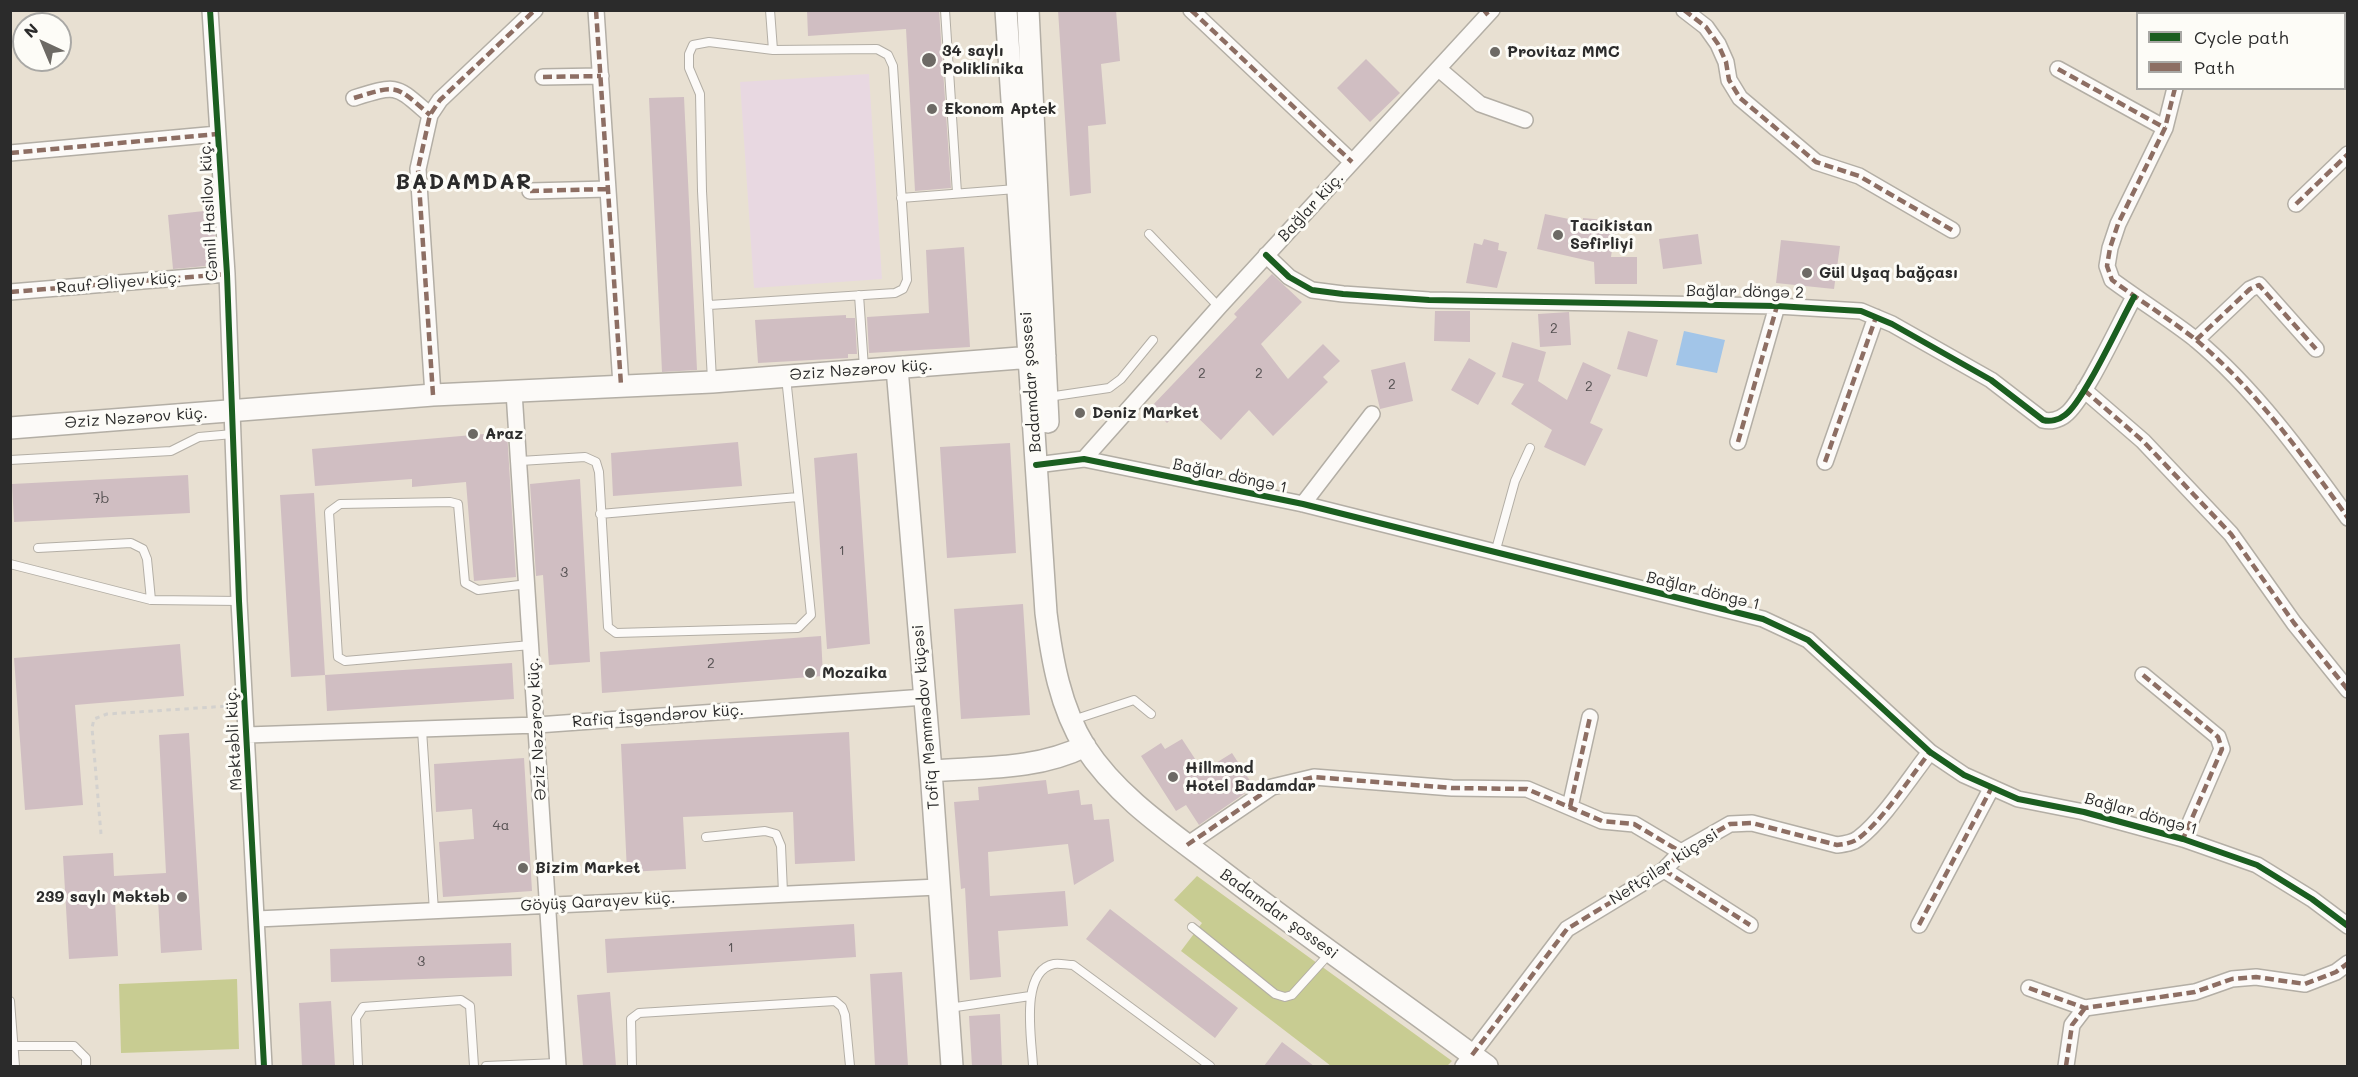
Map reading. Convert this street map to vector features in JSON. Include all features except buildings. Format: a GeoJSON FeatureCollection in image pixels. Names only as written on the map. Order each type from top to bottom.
{"type":"FeatureCollection","features":[{"type":"Feature","properties":{"kind":"main road","name":"Badamdar şossesi"},"geometry":{"type":"LineString","coordinates":[[1006,10],[1017,189],[1037,356],[1046,398],[1043,464],[1046,613],[1062,697],[1084,746],[1118,787],[1187,845],[1331,952],[1474,1063]]}},
{"type":"Feature","properties":{"kind":"main road","name":"Badamdar şossesi"},"geometry":{"type":"LineString","coordinates":[[1028,10],[1037,356],[1043,464],[1062,654],[1084,746]]}},
{"type":"Feature","properties":{"kind":"main road","name":"Əziz Nəzərov küç."},"geometry":{"type":"LineString","coordinates":[[10,428],[433,395],[712,382],[1037,356]]}},
{"type":"Feature","properties":{"kind":"main road","name":"Tofiq Məmmədov küçəsi"},"geometry":{"type":"LineString","coordinates":[[897,368],[931,771],[952,1066]]}},
{"type":"Feature","properties":{"kind":"main road"},"geometry":{"type":"LineString","coordinates":[[931,771],[1037,764],[1067,755],[1084,746]]}},
{"type":"Feature","properties":{"kind":"street","name":"Cəmil Hasilov küç."},"geometry":{"type":"LineString","coordinates":[[210,10],[227,274],[231,411]]}},
{"type":"Feature","properties":{"kind":"street"},"geometry":{"type":"LineString","coordinates":[[433,395],[418,169],[430,115],[440,100],[535,10]]}},
{"type":"Feature","properties":{"kind":"street"},"geometry":{"type":"LineString","coordinates":[[596,10],[621,385]]}},
{"type":"Feature","properties":{"kind":"street"},"geometry":{"type":"LineString","coordinates":[[1191,10],[1352,162]]}},
{"type":"Feature","properties":{"kind":"street"},"geometry":{"type":"LineString","coordinates":[[1684,10],[1706,27],[1718,44],[1726,62],[1730,80],[1740,98],[1816,162],[1859,176],[1952,230]]}},
{"type":"Feature","properties":{"kind":"street","name":"Bağlar küç."},"geometry":{"type":"LineString","coordinates":[[1083,459],[1266,255],[1440,70],[1488,12]]}},
{"type":"Feature","properties":{"kind":"street"},"geometry":{"type":"LineString","coordinates":[[2058,69],[2165,128]]}},
{"type":"Feature","properties":{"kind":"street"},"geometry":{"type":"LineString","coordinates":[[1440,70],[1479,104],[1525,120]]}},
{"type":"Feature","properties":{"kind":"street"},"geometry":{"type":"LineString","coordinates":[[543,77],[601,76]]}},
{"type":"Feature","properties":{"kind":"street"},"geometry":{"type":"LineString","coordinates":[[354,98],[386,88],[399,89],[430,115]]}},
{"type":"Feature","properties":{"kind":"street"},"geometry":{"type":"LineString","coordinates":[[2174,90],[2165,128],[2118,224],[2110,248],[2107,266],[2112,280],[2196,340],[2226,369],[2272,419],[2348,518]]}},
{"type":"Feature","properties":{"kind":"street"},"geometry":{"type":"LineString","coordinates":[[10,153],[218,134]]}},
{"type":"Feature","properties":{"kind":"street"},"geometry":{"type":"LineString","coordinates":[[2296,204],[2348,154]]}},
{"type":"Feature","properties":{"kind":"street"},"geometry":{"type":"LineString","coordinates":[[530,191],[608,189]]}},
{"type":"Feature","properties":{"kind":"street","name":"Bağlar döngə 2"},"geometry":{"type":"LineString","coordinates":[[1266,255],[1289,277],[1312,290],[1342,294],[1429,300],[1778,306],[1838,309],[1876,316],[1991,380],[2043,420],[2049,422],[2066,415],[2084,390],[2134,297]]}},
{"type":"Feature","properties":{"kind":"street","name":"Rauf Əliyev küç."},"geometry":{"type":"LineString","coordinates":[[10,292],[227,274]]}},
{"type":"Feature","properties":{"kind":"street"},"geometry":{"type":"LineString","coordinates":[[2196,340],[2250,289],[2259,285],[2316,349]]}},
{"type":"Feature","properties":{"kind":"street"},"geometry":{"type":"LineString","coordinates":[[1738,442],[1778,306]]}},
{"type":"Feature","properties":{"kind":"street"},"geometry":{"type":"LineString","coordinates":[[1825,462],[1876,316]]}},
{"type":"Feature","properties":{"kind":"street"},"geometry":{"type":"LineString","coordinates":[[2084,390],[2143,441],[2231,534],[2294,623],[2348,690]]}},
{"type":"Feature","properties":{"kind":"street","name":"Əziz Nəzərov küç."},"geometry":{"type":"LineString","coordinates":[[514,392],[558,1065]]}},
{"type":"Feature","properties":{"kind":"street","name":"Məktəbli küç."},"geometry":{"type":"LineString","coordinates":[[231,411],[264,1066]]}},
{"type":"Feature","properties":{"kind":"street"},"geometry":{"type":"LineString","coordinates":[[1303,504],[1372,414]]}},
{"type":"Feature","properties":{"kind":"street","name":"Bağlar döngə 1"},"geometry":{"type":"LineString","coordinates":[[1043,464],[1083,459],[1303,504],[1763,619],[1794,631],[1808,640],[1930,752],[1964,775],[1991,789],[2018,799],[2084,812],[2183,839],[2257,865],[2312,899],[2348,926]]}},
{"type":"Feature","properties":{"kind":"street"},"geometry":{"type":"LineString","coordinates":[[2143,675],[2218,736],[2222,749],[2183,839]]}},
{"type":"Feature","properties":{"kind":"street","name":"Rafiq İsgəndərov küç."},"geometry":{"type":"LineString","coordinates":[[247,735],[537,725],[925,698]]}},
{"type":"Feature","properties":{"kind":"street"},"geometry":{"type":"LineString","coordinates":[[1570,807],[1590,717]]}},
{"type":"Feature","properties":{"kind":"street","name":"Neftçilər küçəsi"},"geometry":{"type":"LineString","coordinates":[[1474,1063],[1567,929],[1664,870],[1681,852],[1730,824],[1752,824],[1837,845],[1850,843],[1859,838],[1876,820],[1930,752]]}},
{"type":"Feature","properties":{"kind":"street"},"geometry":{"type":"LineString","coordinates":[[1187,845],[1272,787],[1314,777],[1452,788],[1527,789],[1602,821],[1634,824],[1681,852]]}},
{"type":"Feature","properties":{"kind":"street"},"geometry":{"type":"LineString","coordinates":[[1918,925],[1991,789]]}},
{"type":"Feature","properties":{"kind":"street"},"geometry":{"type":"LineString","coordinates":[[1664,870],[1750,925]]}},
{"type":"Feature","properties":{"kind":"street","name":"Göyüş Qarayev küç."},"geometry":{"type":"LineString","coordinates":[[257,919],[938,886]]}},
{"type":"Feature","properties":{"kind":"street"},"geometry":{"type":"LineString","coordinates":[[2029,988],[2085,1008],[2195,992],[2232,979],[2256,977],[2305,984],[2336,972],[2348,963]]}},
{"type":"Feature","properties":{"kind":"street"},"geometry":{"type":"LineString","coordinates":[[2066,1066],[2072,1025],[2085,1008]]}},
{"type":"Feature","properties":{"kind":"lane"},"geometry":{"type":"LineString","coordinates":[[770,10],[773,50]]}},
{"type":"Feature","properties":{"kind":"lane"},"geometry":{"type":"LineString","coordinates":[[945,10],[957,193]]}},
{"type":"Feature","properties":{"kind":"lane"},"geometry":{"type":"LineString","coordinates":[[709,305],[896,293],[903,288],[907,280],[893,66],[888,54],[877,49],[773,50],[699,42],[693,45],[689,54],[692,80],[700,94],[702,191],[712,382]]}},
{"type":"Feature","properties":{"kind":"lane"},"geometry":{"type":"LineString","coordinates":[[901,198],[1017,189]]}},
{"type":"Feature","properties":{"kind":"lane"},"geometry":{"type":"LineString","coordinates":[[1149,234],[1219,307]]}},
{"type":"Feature","properties":{"kind":"lane"},"geometry":{"type":"LineString","coordinates":[[860,295],[864,369]]}},
{"type":"Feature","properties":{"kind":"lane"},"geometry":{"type":"LineString","coordinates":[[1046,398],[1109,388],[1121,379],[1154,339]]}},
{"type":"Feature","properties":{"kind":"lane"},"geometry":{"type":"LineString","coordinates":[[520,461],[585,457],[596,462],[599,472],[608,627],[616,633],[798,628],[811,615],[786,375]]}},
{"type":"Feature","properties":{"kind":"lane"},"geometry":{"type":"LineString","coordinates":[[10,460],[171,451],[199,437],[232,434]]}},
{"type":"Feature","properties":{"kind":"lane"},"geometry":{"type":"LineString","coordinates":[[1495,553],[1515,481],[1530,448]]}},
{"type":"Feature","properties":{"kind":"lane"},"geometry":{"type":"LineString","coordinates":[[600,514],[798,497]]}},
{"type":"Feature","properties":{"kind":"lane"},"geometry":{"type":"LineString","coordinates":[[528,584],[478,590],[465,583],[458,504],[450,502],[340,504],[329,512],[338,657],[345,661],[532,645]]}},
{"type":"Feature","properties":{"kind":"lane"},"geometry":{"type":"LineString","coordinates":[[38,548],[132,543],[143,549],[147,559],[151,600]]}},
{"type":"Feature","properties":{"kind":"lane"},"geometry":{"type":"LineString","coordinates":[[10,564],[151,600],[239,601]]}},
{"type":"Feature","properties":{"kind":"lane"},"geometry":{"type":"LineString","coordinates":[[1079,718],[1134,700],[1151,714]]}},
{"type":"Feature","properties":{"kind":"lane"},"geometry":{"type":"LineString","coordinates":[[422,730],[434,911]]}},
{"type":"Feature","properties":{"kind":"lane"},"geometry":{"type":"LineString","coordinates":[[706,837],[765,831],[776,834],[781,846],[783,893]]}},
{"type":"Feature","properties":{"kind":"lane"},"geometry":{"type":"LineString","coordinates":[[1192,927],[1275,994],[1285,997],[1292,995],[1331,952]]}},
{"type":"Feature","properties":{"kind":"lane"},"geometry":{"type":"LineString","coordinates":[[1033,1066],[1030,996],[1034,981],[1042,971],[1054,964],[1073,965],[1210,1066]]}},
{"type":"Feature","properties":{"kind":"lane"},"geometry":{"type":"LineString","coordinates":[[947,1008],[1030,996]]}},
{"type":"Feature","properties":{"kind":"lane"},"geometry":{"type":"LineString","coordinates":[[358,1066],[356,1018],[363,1007],[461,1000],[470,1006],[474,1066]]}},
{"type":"Feature","properties":{"kind":"lane"},"geometry":{"type":"LineString","coordinates":[[10,1001],[15,1066]]}},
{"type":"Feature","properties":{"kind":"lane"},"geometry":{"type":"LineString","coordinates":[[632,1066],[630,1030],[632,1019],[639,1013],[835,1001],[842,1007],[845,1015],[850,1066]]}},
{"type":"Feature","properties":{"kind":"lane"},"geometry":{"type":"LineString","coordinates":[[14,1046],[74,1046],[86,1058],[86,1066]]}},
{"type":"Feature","properties":{"kind":"lane"},"geometry":{"type":"LineString","coordinates":[[486,1066],[558,1065]]}},
{"type":"Feature","properties":{"kind":"path"},"geometry":{"type":"LineString","coordinates":[[101,834],[92,728],[94,719],[107,714],[246,705]]}},
{"type":"Feature","properties":{"kind":"shaded area"},"geometry":{"type":"Polygon","coordinates":[[[869,74],[882,279],[754,288],[740,82],[869,74]]]}},
{"type":"Feature","properties":{"kind":"green space"},"geometry":{"type":"Polygon","coordinates":[[[1197,876],[1452,1061],[1447,1066],[1331,1066],[1181,951],[1202,923],[1174,900],[1197,876]]]}},
{"type":"Feature","properties":{"kind":"green space"},"geometry":{"type":"Polygon","coordinates":[[[237,979],[239,1049],[121,1053],[119,984],[237,979]]]}},
{"type":"Feature","properties":{"kind":"water"},"geometry":{"type":"Polygon","coordinates":[[[1684,331],[1725,340],[1717,373],[1676,365],[1684,331]]]}},
{"type":"Feature","properties":{"kind":"marked path"},"geometry":{"type":"LineString","coordinates":[[433,395],[418,169],[430,115],[440,100],[535,10]]}},
{"type":"Feature","properties":{"kind":"marked path"},"geometry":{"type":"LineString","coordinates":[[596,10],[621,385]]}},
{"type":"Feature","properties":{"kind":"marked path"},"geometry":{"type":"LineString","coordinates":[[1191,10],[1352,162]]}},
{"type":"Feature","properties":{"kind":"marked path"},"geometry":{"type":"LineString","coordinates":[[1484,10],[1488,15]]}},
{"type":"Feature","properties":{"kind":"marked path"},"geometry":{"type":"LineString","coordinates":[[1684,10],[1706,27],[1718,44],[1726,62],[1729,80],[1740,98],[1816,162],[1859,176],[1952,230]]}},
{"type":"Feature","properties":{"kind":"marked path"},"geometry":{"type":"LineString","coordinates":[[2058,69],[2165,128]]}},
{"type":"Feature","properties":{"kind":"marked path"},"geometry":{"type":"LineString","coordinates":[[543,77],[601,76]]}},
{"type":"Feature","properties":{"kind":"marked path"},"geometry":{"type":"LineString","coordinates":[[354,98],[389,89],[396,90],[410,98],[430,115]]}},
{"type":"Feature","properties":{"kind":"marked path"},"geometry":{"type":"LineString","coordinates":[[2174,90],[2165,128],[2118,224],[2110,248],[2107,266],[2112,280],[2195,339],[2217,358],[2277,423],[2348,518]]}},
{"type":"Feature","properties":{"kind":"marked path"},"geometry":{"type":"LineString","coordinates":[[10,153],[218,134]]}},
{"type":"Feature","properties":{"kind":"marked path"},"geometry":{"type":"LineString","coordinates":[[2296,204],[2348,154]]}},
{"type":"Feature","properties":{"kind":"marked path"},"geometry":{"type":"LineString","coordinates":[[530,191],[608,189]]}},
{"type":"Feature","properties":{"kind":"marked path"},"geometry":{"type":"LineString","coordinates":[[10,292],[227,274]]}},
{"type":"Feature","properties":{"kind":"marked path"},"geometry":{"type":"LineString","coordinates":[[2196,340],[2250,289],[2259,285],[2316,349]]}},
{"type":"Feature","properties":{"kind":"marked path"},"geometry":{"type":"LineString","coordinates":[[1738,442],[1777,306]]}},
{"type":"Feature","properties":{"kind":"marked path"},"geometry":{"type":"LineString","coordinates":[[1825,462],[1876,317]]}},
{"type":"Feature","properties":{"kind":"marked path"},"geometry":{"type":"LineString","coordinates":[[2084,390],[2143,441],[2231,534],[2294,623],[2348,690]]}},
{"type":"Feature","properties":{"kind":"marked path"},"geometry":{"type":"LineString","coordinates":[[2143,675],[2218,737],[2222,749],[2183,839]]}},
{"type":"Feature","properties":{"kind":"marked path"},"geometry":{"type":"LineString","coordinates":[[1570,807],[1590,717]]}},
{"type":"Feature","properties":{"kind":"marked path"},"geometry":{"type":"LineString","coordinates":[[1472,1055],[1567,929],[1664,870],[1681,852],[1730,824],[1752,823],[1837,845],[1852,842],[1878,820],[1930,752]]}},
{"type":"Feature","properties":{"kind":"marked path"},"geometry":{"type":"LineString","coordinates":[[1187,845],[1272,787],[1314,777],[1452,788],[1527,789],[1602,821],[1634,824],[1681,852]]}},
{"type":"Feature","properties":{"kind":"marked path"},"geometry":{"type":"LineString","coordinates":[[1919,925],[1991,789]]}},
{"type":"Feature","properties":{"kind":"marked path"},"geometry":{"type":"LineString","coordinates":[[1664,870],[1750,925]]}},
{"type":"Feature","properties":{"kind":"marked path"},"geometry":{"type":"LineString","coordinates":[[2029,988],[2085,1008],[2195,992],[2232,979],[2256,977],[2305,984],[2336,972],[2348,963]]}},
{"type":"Feature","properties":{"kind":"marked path"},"geometry":{"type":"LineString","coordinates":[[2066,1066],[2072,1025],[2085,1008]]}},
{"type":"Feature","properties":{"kind":"cycle path"},"geometry":{"type":"LineString","coordinates":[[210,10],[227,274],[239,601],[264,1066]]}},
{"type":"Feature","properties":{"kind":"cycle path"},"geometry":{"type":"LineString","coordinates":[[1266,255],[1289,277],[1312,290],[1343,294],[1429,300],[1777,306],[1861,311],[1892,324],[1991,380],[2043,420],[2049,421],[2065,415],[2082,395],[2134,297]]}},
{"type":"Feature","properties":{"kind":"cycle path"},"geometry":{"type":"LineString","coordinates":[[1036,465],[1084,459],[1303,504],[1763,619],[1808,640],[1930,752],[1964,775],[2018,799],[2084,812],[2183,839],[2257,865],[2312,899],[2348,926]]}},
{"type":"Feature","properties":{"kind":"place","name":"Provitaz MMC"},"geometry":{"type":"Point","coordinates":[1495,52]}},
{"type":"Feature","properties":{"kind":"place","name":"34 saylı Poliklinika"},"geometry":{"type":"Point","coordinates":[929,60]}},
{"type":"Feature","properties":{"kind":"place","name":"Ekonom Aptek"},"geometry":{"type":"Point","coordinates":[932,109]}},
{"type":"Feature","properties":{"kind":"place","name":"Tacikistan Səfirliyi"},"geometry":{"type":"Point","coordinates":[1558,235]}},
{"type":"Feature","properties":{"kind":"place","name":"Gül Uşaq bağçası"},"geometry":{"type":"Point","coordinates":[1807,273]}},
{"type":"Feature","properties":{"kind":"place","name":"Dəniz Market"},"geometry":{"type":"Point","coordinates":[1080,413]}},
{"type":"Feature","properties":{"kind":"place","name":"Araz"},"geometry":{"type":"Point","coordinates":[473,434]}},
{"type":"Feature","properties":{"kind":"place","name":"Mozaika"},"geometry":{"type":"Point","coordinates":[810,673]}},
{"type":"Feature","properties":{"kind":"place","name":"Hillmond Hotel Badamdar"},"geometry":{"type":"Point","coordinates":[1173,777]}},
{"type":"Feature","properties":{"kind":"place","name":"Bizim Market"},"geometry":{"type":"Point","coordinates":[523,868]}},
{"type":"Feature","properties":{"kind":"place","name":"239 saylı Məktəb"},"geometry":{"type":"Point","coordinates":[182,897]}},
{"type":"Feature","properties":{"kind":"district","name":"BADAMDAR"},"geometry":{"type":"Point","coordinates":[464,182]}}]}
